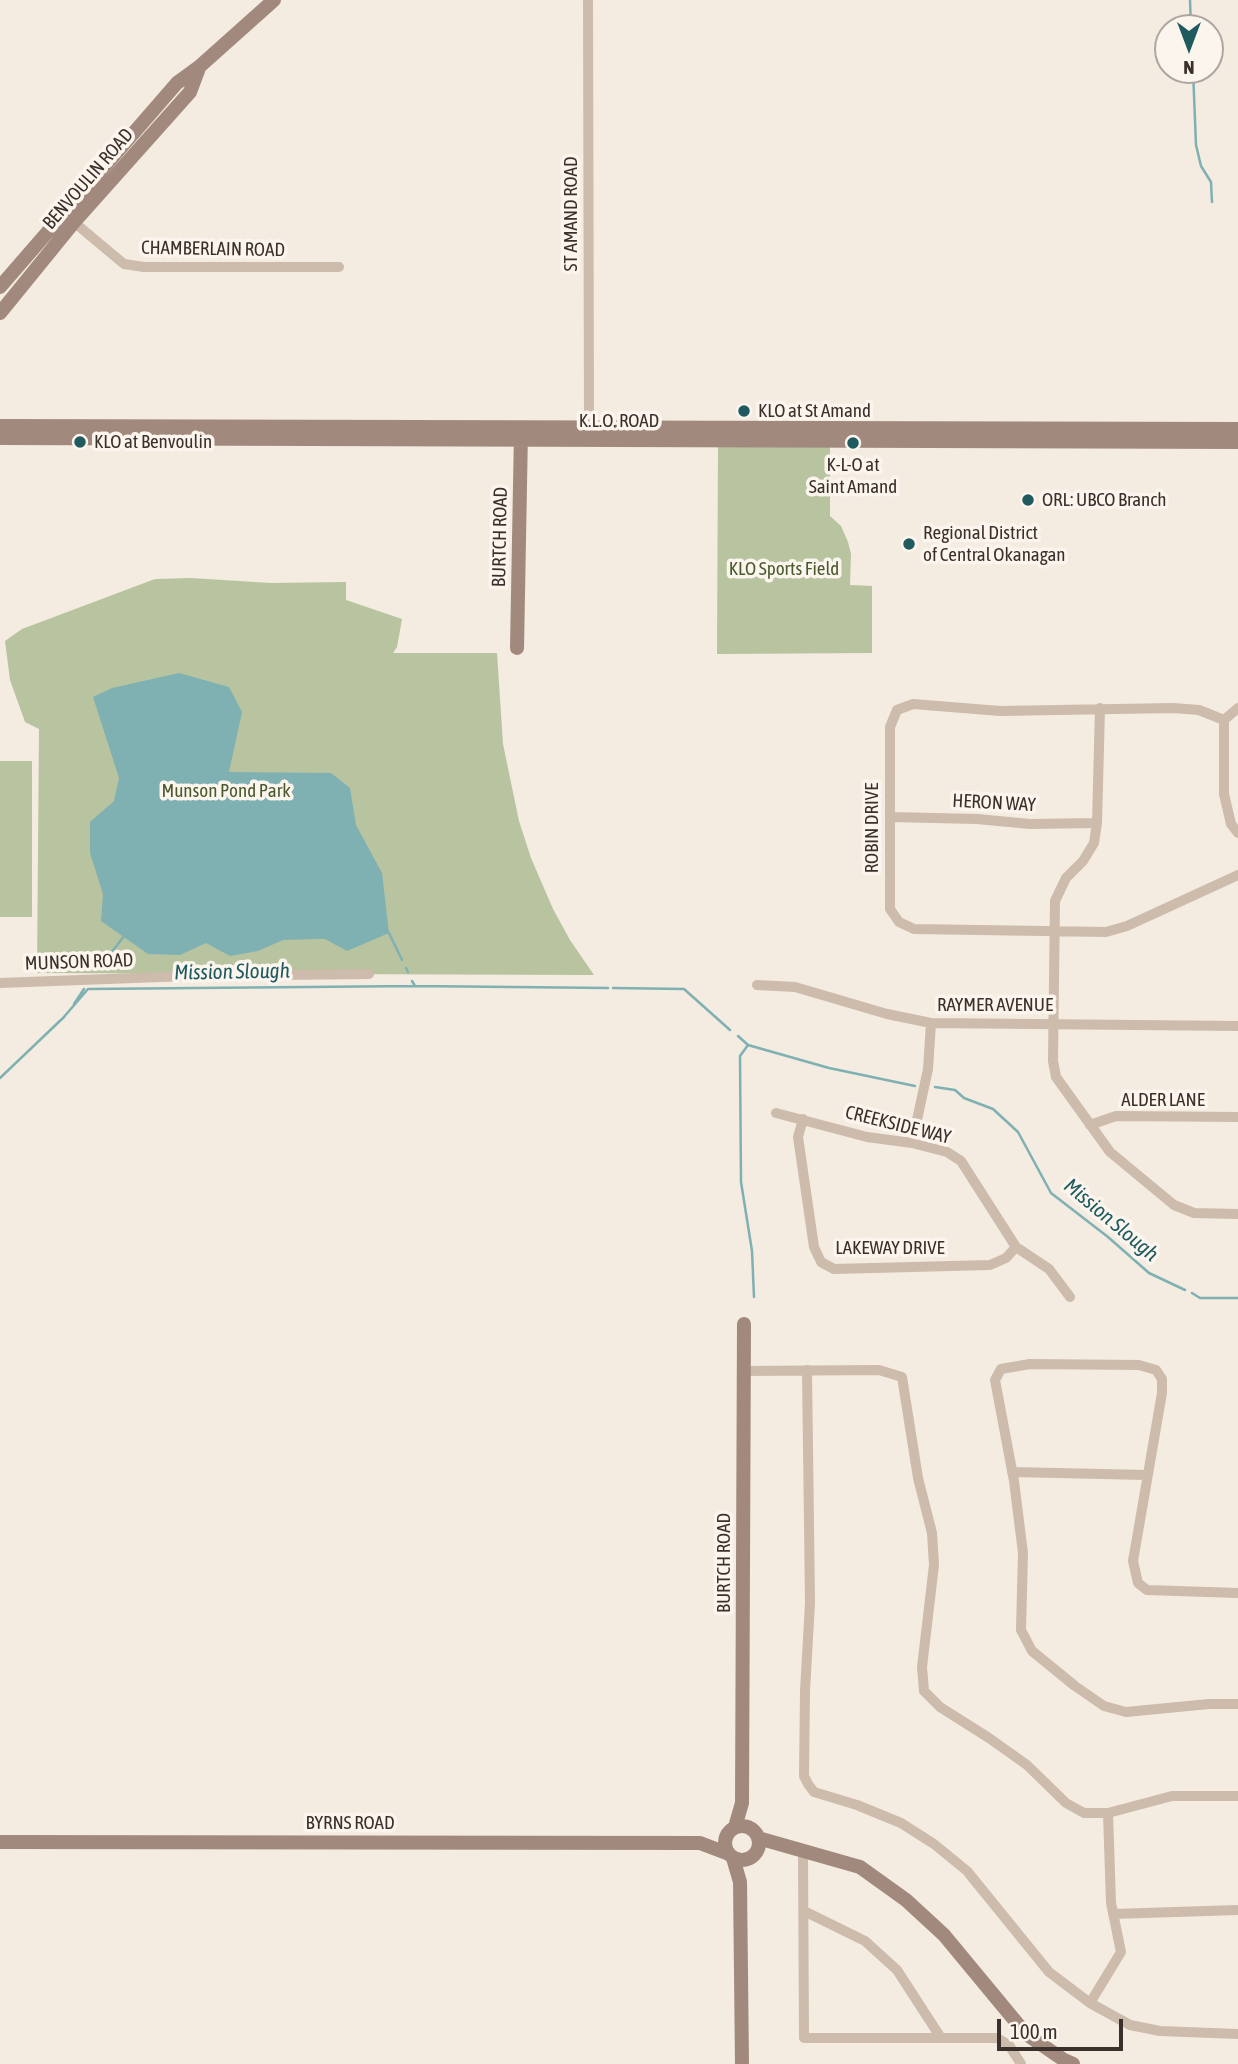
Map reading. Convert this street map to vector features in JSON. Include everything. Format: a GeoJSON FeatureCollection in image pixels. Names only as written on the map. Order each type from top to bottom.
{"type":"FeatureCollection","features":[{"type":"Feature","properties":{"kind":"main road","name":"BENVOULIN ROAD"},"geometry":{"type":"LineString","coordinates":[[0,313],[68,217],[177,83],[199,67],[274,0]]}},
{"type":"Feature","properties":{"kind":"main road","name":"BENVOULIN ROAD"},"geometry":{"type":"LineString","coordinates":[[0,287],[68,217]]}},
{"type":"Feature","properties":{"kind":"main road","name":"K.L.O. ROAD"},"geometry":{"type":"LineString","coordinates":[[0,426],[1238,442]]}},
{"type":"Feature","properties":{"kind":"main road","name":"K.L.O. ROAD"},"geometry":{"type":"LineString","coordinates":[[0,438],[521,433],[589,427],[1238,429]]}},
{"type":"Feature","properties":{"kind":"main road","name":"BURTCH ROAD"},"geometry":{"type":"LineString","coordinates":[[517,648],[521,433]]}},
{"type":"Feature","properties":{"kind":"main road","name":"BURTCH ROAD"},"geometry":{"type":"LineString","coordinates":[[743,1831],[744,1324]]}},
{"type":"Feature","properties":{"kind":"main road","name":"BYRNS ROAD"},"geometry":{"type":"LineString","coordinates":[[0,1842],[699,1843],[743,1831]]}},
{"type":"Feature","properties":{"kind":"main road"},"geometry":{"type":"LineString","coordinates":[[743,1831],[783,1846],[860,1867],[906,1899],[944,1934],[1026,2034],[1073,2064]]}},
{"type":"Feature","properties":{"kind":"main road"},"geometry":{"type":"LineString","coordinates":[[740,1882],[753,1855],[743,1831]]}},
{"type":"Feature","properties":{"kind":"main road"},"geometry":{"type":"LineString","coordinates":[[741,2064],[740,1882],[725,1843],[743,1831]]}},
{"type":"Feature","properties":{"kind":"main road","name":"BYRNS ROAD"},"geometry":{"type":"LineString","coordinates":[[699,1843],[731,1856]]}},
{"type":"Feature","properties":{"kind":"main road"},"geometry":{"type":"LineString","coordinates":[[731,1856],[743,1860],[783,1846]]}},
{"type":"Feature","properties":{"kind":"street","name":"ST AMAND ROAD"},"geometry":{"type":"LineString","coordinates":[[588,0],[589,427]]}},
{"type":"Feature","properties":{"kind":"street","name":"CHAMBERLAIN ROAD"},"geometry":{"type":"LineString","coordinates":[[68,217],[124,264],[144,267],[339,267]]}},
{"type":"Feature","properties":{"kind":"street","name":"ROBIN DRIVE"},"geometry":{"type":"LineString","coordinates":[[1224,720],[1199,710],[1100,708],[1000,711],[913,704],[897,710],[890,727],[890,909],[898,922],[914,929],[1106,932],[1127,926],[1238,875]]}},
{"type":"Feature","properties":{"kind":"street"},"geometry":{"type":"LineString","coordinates":[[1100,708],[1097,823],[1094,843],[1083,861],[1066,878],[1055,901],[1056,1077],[1110,1152],[1174,1205],[1194,1213],[1238,1214]]}},
{"type":"Feature","properties":{"kind":"street"},"geometry":{"type":"LineString","coordinates":[[1238,708],[1224,720],[1224,794],[1231,824],[1238,833]]}},
{"type":"Feature","properties":{"kind":"street","name":"HERON WAY"},"geometry":{"type":"LineString","coordinates":[[890,817],[976,819],[1030,824],[1097,823]]}},
{"type":"Feature","properties":{"kind":"street","name":"MUNSON ROAD"},"geometry":{"type":"LineString","coordinates":[[0,983],[188,976],[369,974]]}},
{"type":"Feature","properties":{"kind":"street","name":"RAYMER AVENUE"},"geometry":{"type":"LineString","coordinates":[[757,985],[795,987],[887,1014],[931,1023],[1238,1026]]}},
{"type":"Feature","properties":{"kind":"street"},"geometry":{"type":"LineString","coordinates":[[912,1143],[928,1069],[931,1023]]}},
{"type":"Feature","properties":{"kind":"street","name":"CREEKSIDE WAY"},"geometry":{"type":"LineString","coordinates":[[776,1113],[867,1137],[912,1143],[947,1152],[961,1161],[1016,1247],[1049,1269],[1070,1297]]}},
{"type":"Feature","properties":{"kind":"street","name":"ALDER LANE"},"geometry":{"type":"LineString","coordinates":[[1090,1125],[1116,1116],[1238,1117]]}},
{"type":"Feature","properties":{"kind":"street","name":"LAKEWAY DRIVE"},"geometry":{"type":"LineString","coordinates":[[803,1119],[798,1137],[814,1247],[821,1262],[834,1269],[990,1265],[1006,1258],[1016,1247]]}},
{"type":"Feature","properties":{"kind":"street"},"geometry":{"type":"LineString","coordinates":[[1238,1593],[1147,1590],[1138,1583],[1133,1561],[1162,1393],[1162,1380],[1156,1370],[1139,1365],[1030,1364],[1001,1369],[995,1380],[1023,1553],[1021,1630],[1032,1651],[1074,1686],[1104,1706],[1126,1712],[1238,1704]]}},
{"type":"Feature","properties":{"kind":"street"},"geometry":{"type":"LineString","coordinates":[[807,1370],[810,1603],[804,1776],[814,1792],[857,1805],[901,1823],[934,1844],[967,1871],[1049,1972],[1090,2003],[1130,2025],[1160,2031],[1238,2034]]}},
{"type":"Feature","properties":{"kind":"street"},"geometry":{"type":"LineString","coordinates":[[744,1371],[879,1370],[902,1377],[918,1478],[932,1533],[934,1564],[922,1667],[924,1692],[940,1707],[1027,1765],[1066,1803],[1084,1813],[1108,1813],[1172,1796],[1238,1796]]}},
{"type":"Feature","properties":{"kind":"street"},"geometry":{"type":"LineString","coordinates":[[1012,1472],[1147,1475]]}},
{"type":"Feature","properties":{"kind":"street"},"geometry":{"type":"LineString","coordinates":[[1090,2003],[1121,1952],[1113,1914],[1108,1813]]}},
{"type":"Feature","properties":{"kind":"street"},"geometry":{"type":"LineString","coordinates":[[803,1852],[804,2038],[1003,2039],[1021,2064]]}},
{"type":"Feature","properties":{"kind":"street"},"geometry":{"type":"LineString","coordinates":[[1113,1914],[1238,1910]]}},
{"type":"Feature","properties":{"kind":"street"},"geometry":{"type":"LineString","coordinates":[[804,1911],[865,1941],[897,1970],[942,2038]]}},
{"type":"Feature","properties":{"kind":"green space","name":"KLO Sports Field"},"geometry":{"type":"Polygon","coordinates":[[[718,447],[830,447],[830,516],[841,526],[848,542],[851,554],[850,585],[872,586],[872,653],[717,654],[718,447]]]}},
{"type":"Feature","properties":{"kind":"green space","name":"Munson Pond Park"},"geometry":{"type":"Polygon","coordinates":[[[191,578],[271,583],[346,582],[346,600],[402,619],[397,647],[393,653],[497,653],[503,744],[519,821],[531,858],[553,909],[594,975],[37,973],[39,729],[25,722],[10,680],[5,641],[22,629],[155,579],[191,578]]]}},
{"type":"Feature","properties":{"kind":"green space"},"geometry":{"type":"Polygon","coordinates":[[[0,761],[32,761],[32,917],[0,917],[0,761]]]}},
{"type":"Feature","properties":{"kind":"water"},"geometry":{"type":"Polygon","coordinates":[[[179,673],[229,687],[242,712],[229,772],[331,773],[350,788],[356,825],[382,873],[389,933],[347,951],[325,939],[317,939],[283,940],[258,951],[230,956],[206,943],[180,955],[148,954],[101,921],[103,894],[90,853],[90,822],[114,801],[119,778],[93,697],[112,688],[179,673]]]}},
{"type":"Feature","properties":{"kind":"waterway"},"geometry":{"type":"LineString","coordinates":[[1190,0],[1190,14]]}},
{"type":"Feature","properties":{"kind":"waterway"},"geometry":{"type":"LineString","coordinates":[[1194,84],[1196,145],[1201,166],[1211,182],[1212,202]]}},
{"type":"Feature","properties":{"kind":"waterway","name":"Mission Slough"},"geometry":{"type":"LineString","coordinates":[[389,933],[402,960]]}},
{"type":"Feature","properties":{"kind":"waterway","name":"Mission Slough"},"geometry":{"type":"LineString","coordinates":[[111,953],[124,936]]}},
{"type":"Feature","properties":{"kind":"waterway","name":"Mission Slough"},"geometry":{"type":"LineString","coordinates":[[406,968],[408,972]]}},
{"type":"Feature","properties":{"kind":"waterway","name":"Mission Slough"},"geometry":{"type":"LineString","coordinates":[[412,981],[415,986],[608,988]]}},
{"type":"Feature","properties":{"kind":"waterway","name":"Mission Slough"},"geometry":{"type":"LineString","coordinates":[[63,1018],[88,989],[415,986]]}},
{"type":"Feature","properties":{"kind":"waterway","name":"Mission Slough"},"geometry":{"type":"LineString","coordinates":[[613,988],[684,989],[730,1030]]}},
{"type":"Feature","properties":{"kind":"waterway","name":"Mission Slough"},"geometry":{"type":"LineString","coordinates":[[74,1004],[84,989]]}},
{"type":"Feature","properties":{"kind":"waterway","name":"Mission Slough"},"geometry":{"type":"LineString","coordinates":[[0,1078],[64,1017]]}},
{"type":"Feature","properties":{"kind":"waterway","name":"Mission Slough"},"geometry":{"type":"LineString","coordinates":[[738,1036],[748,1045],[829,1068],[915,1086]]}},
{"type":"Feature","properties":{"kind":"waterway"},"geometry":{"type":"LineString","coordinates":[[748,1045],[740,1056],[741,1182],[752,1251],[754,1297]]}},
{"type":"Feature","properties":{"kind":"waterway","name":"Mission Slough"},"geometry":{"type":"LineString","coordinates":[[935,1087],[955,1090],[964,1098],[993,1109],[1018,1132],[1051,1193],[1149,1273],[1185,1290]]}},
{"type":"Feature","properties":{"kind":"waterway","name":"Mission Slough"},"geometry":{"type":"LineString","coordinates":[[1192,1293],[1200,1298],[1238,1298]]}},
{"type":"Feature","properties":{"kind":"place","name":"KLO at St Amand"},"geometry":{"type":"Point","coordinates":[744,411]}},
{"type":"Feature","properties":{"kind":"place","name":"KLO at Benvoulin"},"geometry":{"type":"Point","coordinates":[80,442]}},
{"type":"Feature","properties":{"kind":"place","name":"K-L-O at Saint Amand"},"geometry":{"type":"Point","coordinates":[853,443]}},
{"type":"Feature","properties":{"kind":"place","name":"ORL: UBCO Branch"},"geometry":{"type":"Point","coordinates":[1028,500]}},
{"type":"Feature","properties":{"kind":"place","name":"Regional District of Central Okanagan"},"geometry":{"type":"Point","coordinates":[909,544]}}]}
